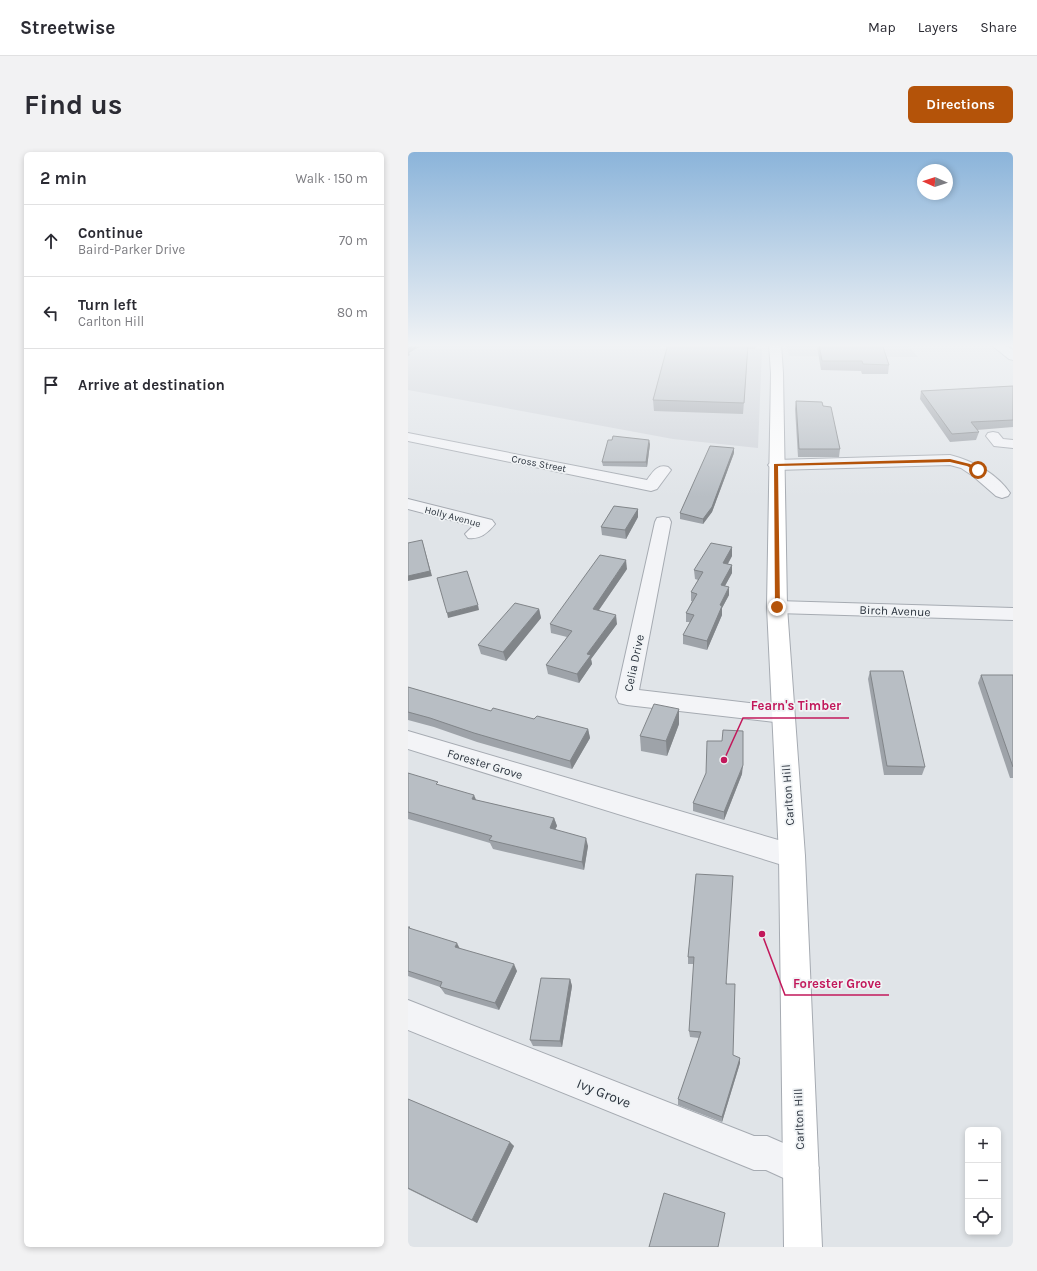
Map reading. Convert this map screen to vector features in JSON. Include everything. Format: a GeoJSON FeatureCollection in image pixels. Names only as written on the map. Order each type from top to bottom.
{"type":"FeatureCollection","features":[{"type":"Feature","properties":{"kind":"main road","name":"Carlton Hill"},"geometry":{"type":"LineString","coordinates":[[777,395],[777,607],[792,856],[804,1247]]}},
{"type":"Feature","properties":{"kind":"street"},"geometry":{"type":"LineString","coordinates":[[993,436],[999,443],[1013,444]]}},
{"type":"Feature","properties":{"kind":"street","name":"Cross Street"},"geometry":{"type":"LineString","coordinates":[[408,437],[652,486],[663,470]]}},
{"type":"Feature","properties":{"kind":"street"},"geometry":{"type":"LineString","coordinates":[[776,464],[950,460],[968,465],[978,470],[1002,494]]}},
{"type":"Feature","properties":{"kind":"street","name":"Holly Avenue"},"geometry":{"type":"LineString","coordinates":[[408,504],[486,524],[474,534]]}},
{"type":"Feature","properties":{"kind":"street","name":"Celia Drive"},"geometry":{"type":"LineString","coordinates":[[663,522],[627,697],[783,715]]}},
{"type":"Feature","properties":{"kind":"street","name":"Birch Avenue"},"geometry":{"type":"LineString","coordinates":[[777,607],[1013,614]]}},
{"type":"Feature","properties":{"kind":"street","name":"Forester Grove"},"geometry":{"type":"LineString","coordinates":[[408,740],[792,856]]}},
{"type":"Feature","properties":{"kind":"street","name":"Ivy Grove"},"geometry":{"type":"LineString","coordinates":[[408,1016],[754,1153],[767,1153],[801,1168]]}},
{"type":"Feature","properties":{"kind":"shaded area"},"geometry":{"type":"Polygon","coordinates":[[[436,395],[760,395],[758,448],[673,439],[436,395]]]}},
{"type":"Feature","properties":{"kind":"building"},"geometry":{"type":"Polygon","coordinates":[[[654,395],[745,395],[744,403],[653,400],[654,395]]]}},
{"type":"Feature","properties":{"kind":"building"},"geometry":{"type":"Polygon","coordinates":[[[924,395],[1013,395],[1013,420],[971,422],[979,432],[952,434],[924,395]]]}},
{"type":"Feature","properties":{"kind":"building"},"geometry":{"type":"Polygon","coordinates":[[[796,401],[822,402],[823,406],[831,407],[840,449],[799,449],[796,401]]]}},
{"type":"Feature","properties":{"kind":"building"},"geometry":{"type":"Polygon","coordinates":[[[613,436],[649,440],[646,462],[602,462],[608,440],[612,440],[613,436]]]}},
{"type":"Feature","properties":{"kind":"building"},"geometry":{"type":"Polygon","coordinates":[[[710,446],[734,448],[712,507],[703,519],[680,513],[710,446]]]}},
{"type":"Feature","properties":{"kind":"building"},"geometry":{"type":"Polygon","coordinates":[[[614,506],[638,509],[625,530],[601,527],[614,506]]]}},
{"type":"Feature","properties":{"kind":"building"},"geometry":{"type":"Polygon","coordinates":[[[422,540],[430,571],[408,576],[408,543],[422,540]]]}},
{"type":"Feature","properties":{"kind":"building"},"geometry":{"type":"Polygon","coordinates":[[[711,543],[732,547],[723,563],[732,565],[721,585],[729,587],[720,605],[722,606],[707,641],[683,635],[694,615],[686,613],[697,594],[691,592],[703,572],[694,570],[711,543]]]}},
{"type":"Feature","properties":{"kind":"building"},"geometry":{"type":"Polygon","coordinates":[[[600,555],[626,560],[593,609],[616,615],[587,654],[591,655],[577,674],[546,665],[572,631],[550,624],[600,555]]]}},
{"type":"Feature","properties":{"kind":"building"},"geometry":{"type":"Polygon","coordinates":[[[467,571],[478,605],[447,613],[437,578],[467,571]]]}},
{"type":"Feature","properties":{"kind":"building"},"geometry":{"type":"Polygon","coordinates":[[[515,603],[539,609],[503,652],[478,645],[515,603]]]}},
{"type":"Feature","properties":{"kind":"building"},"geometry":{"type":"Polygon","coordinates":[[[870,671],[903,671],[925,767],[887,766],[870,671]]]}},
{"type":"Feature","properties":{"kind":"building"},"geometry":{"type":"Polygon","coordinates":[[[981,675],[1013,675],[1013,767],[981,675]]]}},
{"type":"Feature","properties":{"kind":"building"},"geometry":{"type":"Polygon","coordinates":[[[408,687],[491,711],[493,708],[534,719],[537,716],[588,729],[570,761],[408,712],[408,687]]]}},
{"type":"Feature","properties":{"kind":"building"},"geometry":{"type":"Polygon","coordinates":[[[654,704],[679,709],[666,741],[640,736],[654,704]]]}},
{"type":"Feature","properties":{"kind":"building"},"geometry":{"type":"Polygon","coordinates":[[[723,730],[743,731],[743,765],[724,812],[693,803],[706,773],[707,741],[722,741],[723,730]]]}},
{"type":"Feature","properties":{"kind":"building"},"geometry":{"type":"Polygon","coordinates":[[[408,773],[438,782],[436,784],[474,795],[472,799],[554,818],[550,828],[586,838],[582,862],[489,840],[492,836],[408,812],[408,773]]]}},
{"type":"Feature","properties":{"kind":"building"},"geometry":{"type":"Polygon","coordinates":[[[696,874],[733,876],[726,984],[735,984],[733,1055],[740,1058],[722,1117],[678,1099],[701,1032],[689,1031],[694,957],[688,957],[696,874]]]}},
{"type":"Feature","properties":{"kind":"building"},"geometry":{"type":"Polygon","coordinates":[[[408,927],[457,943],[455,947],[514,964],[495,1003],[440,987],[442,982],[408,971],[408,927]]]}},
{"type":"Feature","properties":{"kind":"building"},"geometry":{"type":"Polygon","coordinates":[[[541,978],[570,979],[560,1041],[530,1040],[541,978]]]}},
{"type":"Feature","properties":{"kind":"building"},"geometry":{"type":"Polygon","coordinates":[[[408,1099],[510,1142],[472,1220],[408,1188],[408,1099]]]}},
{"type":"Feature","properties":{"kind":"building"},"geometry":{"type":"Polygon","coordinates":[[[664,1193],[725,1213],[718,1247],[649,1247],[664,1193]]]}},
{"type":"Feature","properties":{"kind":"place","name":"Fearn's Timber"},"geometry":{"type":"Point","coordinates":[724,760]}},
{"type":"Feature","properties":{"kind":"place","name":"Forester Grove"},"geometry":{"type":"Point","coordinates":[762,934]}},
{"type":"Feature","properties":{"kind":"route"},"geometry":{"type":"LineString","coordinates":[[777,607],[776,464],[950,460],[968,465],[978,470]]}}]}
